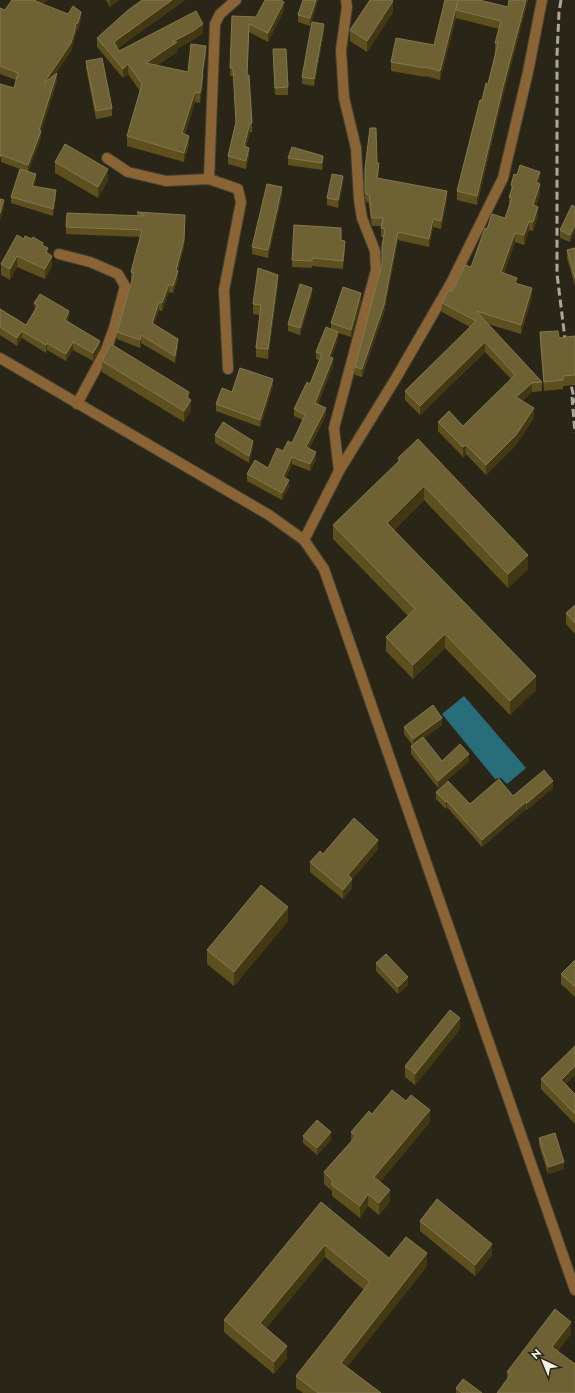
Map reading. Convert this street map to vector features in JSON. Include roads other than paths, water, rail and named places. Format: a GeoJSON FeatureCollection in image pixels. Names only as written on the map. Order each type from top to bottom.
{"type":"FeatureCollection","features":[{"type":"Feature","properties":{"kind":"street"},"geometry":{"type":"LineString","coordinates":[[209,179],[215,24],[220,14],[236,0]]}},
{"type":"Feature","properties":{"kind":"street"},"geometry":{"type":"LineString","coordinates":[[339,471],[334,428],[376,270],[375,251],[362,218],[359,199],[356,148],[344,98],[341,50],[346,0]]}},
{"type":"Feature","properties":{"kind":"street"},"geometry":{"type":"LineString","coordinates":[[304,540],[339,471],[396,378],[451,283],[504,178],[528,72],[542,0]]}},
{"type":"Feature","properties":{"kind":"street"},"geometry":{"type":"LineString","coordinates":[[107,158],[128,172],[166,181],[209,179],[238,189],[241,202],[224,290],[228,369]]}},
{"type":"Feature","properties":{"kind":"street"},"geometry":{"type":"LineString","coordinates":[[59,254],[90,262],[118,274],[125,286],[114,328],[106,350],[77,404]]}},
{"type":"Feature","properties":{"kind":"street"},"geometry":{"type":"LineString","coordinates":[[0,358],[270,516],[304,540],[324,570],[575,1290]]}},
{"type":"Feature","properties":{"kind":"water"},"geometry":{"type":"Polygon","coordinates":[[[464,696],[526,768],[507,784],[501,778],[495,779],[442,714],[464,696]]]}},
{"type":"Feature","properties":{"kind":"railway"},"geometry":{"type":"LineString","coordinates":[[561,0],[557,55],[557,274],[566,347]]}},
{"type":"Feature","properties":{"kind":"railway"},"geometry":{"type":"LineString","coordinates":[[569,375],[575,403]]}},
{"type":"Feature","properties":{"kind":"railway"},"geometry":{"type":"LineString","coordinates":[[572,397],[575,433]]}}]}
